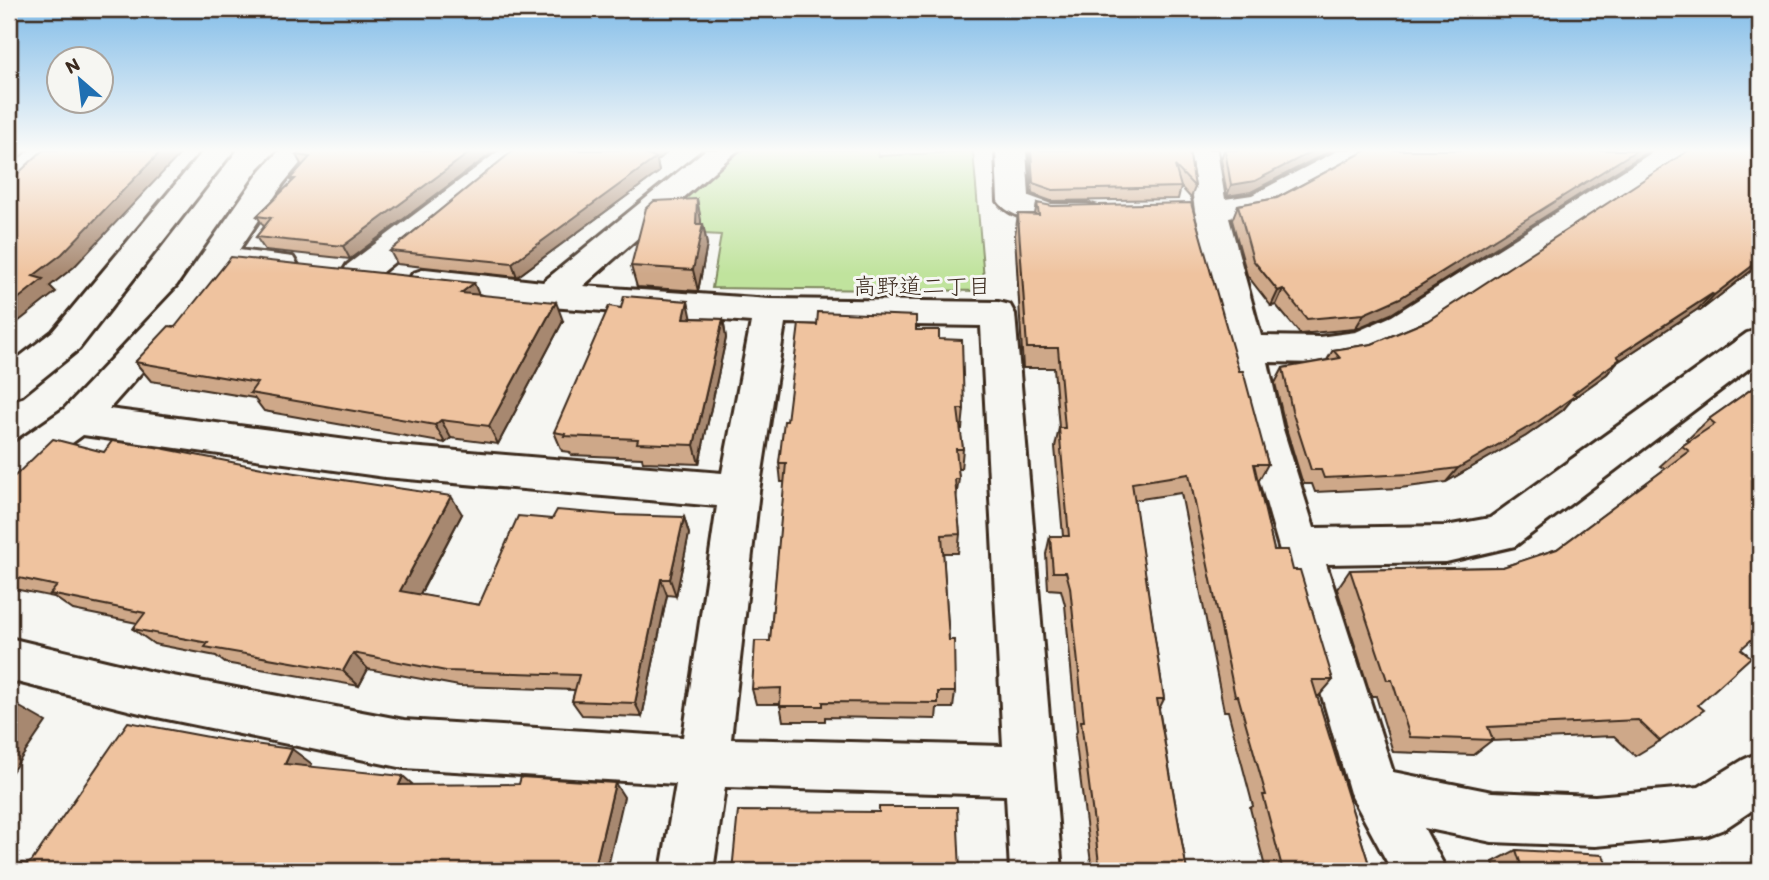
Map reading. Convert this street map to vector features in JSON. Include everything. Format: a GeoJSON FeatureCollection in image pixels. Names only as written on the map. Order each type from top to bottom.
{"type":"FeatureCollection","features":[{"type":"Feature","properties":{"kind":"street"},"geometry":{"type":"LineString","coordinates":[[9,385],[66,340],[187,191]]}},
{"type":"Feature","properties":{"kind":"street"},"geometry":{"type":"LineString","coordinates":[[9,468],[77,419],[191,295],[263,191]]}},
{"type":"Feature","properties":{"kind":"street"},"geometry":{"type":"LineString","coordinates":[[333,270],[455,191]]}},
{"type":"Feature","properties":{"kind":"street"},"geometry":{"type":"LineString","coordinates":[[550,295],[675,191]]}},
{"type":"Feature","properties":{"kind":"street"},"geometry":{"type":"LineString","coordinates":[[1013,191],[1014,201],[1048,214],[1116,213]]}},
{"type":"Feature","properties":{"kind":"street"},"geometry":{"type":"LineString","coordinates":[[1199,191],[1197,212],[1247,349],[1263,426],[1375,793],[1421,871]]}},
{"type":"Feature","properties":{"kind":"street"},"geometry":{"type":"LineString","coordinates":[[1197,212],[1259,204],[1284,191]]}},
{"type":"Feature","properties":{"kind":"street"},"geometry":{"type":"LineString","coordinates":[[1247,349],[1319,350],[1362,344],[1404,325],[1613,191]]}},
{"type":"Feature","properties":{"kind":"street"},"geometry":{"type":"LineString","coordinates":[[217,259],[550,295],[770,311],[998,314],[1036,871]]}},
{"type":"Feature","properties":{"kind":"street"},"geometry":{"type":"LineString","coordinates":[[687,871],[739,491],[770,311]]}},
{"type":"Feature","properties":{"kind":"street"},"geometry":{"type":"LineString","coordinates":[[1299,546],[1446,544],[1500,534],[1760,342]]}},
{"type":"Feature","properties":{"kind":"street"},"geometry":{"type":"LineString","coordinates":[[77,419],[385,461],[739,491]]}},
{"type":"Feature","properties":{"kind":"street"},"geometry":{"type":"LineString","coordinates":[[9,659],[141,711],[404,744],[704,762],[1029,771]]}},
{"type":"Feature","properties":{"kind":"street"},"geometry":{"type":"LineString","coordinates":[[1375,793],[1492,817],[1595,821],[1706,811],[1760,777]]}},
{"type":"Feature","properties":{"kind":"green space"},"geometry":{"type":"Polygon","coordinates":[[[694,191],[976,191],[985,291],[712,288],[721,235],[649,231],[694,191]]]}},
{"type":"Feature","properties":{"kind":"building"},"geometry":{"type":"Polygon","coordinates":[[[9,191],[123,191],[62,254],[33,276],[43,279],[9,306],[9,191]]]}},
{"type":"Feature","properties":{"kind":"building"},"geometry":{"type":"Polygon","coordinates":[[[283,191],[417,191],[343,246],[256,237],[271,218],[257,216],[283,191]]]}},
{"type":"Feature","properties":{"kind":"building"},"geometry":{"type":"Polygon","coordinates":[[[464,191],[611,191],[512,263],[390,251],[464,191]]]}},
{"type":"Feature","properties":{"kind":"building"},"geometry":{"type":"Polygon","coordinates":[[[1290,191],[1571,191],[1400,298],[1364,314],[1307,319],[1283,289],[1278,291],[1253,260],[1238,205],[1277,198],[1290,191]]]}},
{"type":"Feature","properties":{"kind":"building"},"geometry":{"type":"Polygon","coordinates":[[[1626,191],[1760,191],[1760,260],[1714,295],[1617,356],[1620,359],[1539,421],[1458,468],[1411,474],[1324,478],[1321,470],[1311,470],[1292,411],[1283,368],[1340,358],[1333,350],[1372,344],[1427,321],[1626,191]]]}},
{"type":"Feature","properties":{"kind":"building"},"geometry":{"type":"Polygon","coordinates":[[[697,199],[696,224],[703,224],[693,270],[631,266],[646,208],[654,201],[697,199]]]}},
{"type":"Feature","properties":{"kind":"building"},"geometry":{"type":"Polygon","coordinates":[[[1037,203],[1052,206],[1191,203],[1239,371],[1243,371],[1268,464],[1254,464],[1274,550],[1288,550],[1293,570],[1300,570],[1333,680],[1312,680],[1371,871],[1283,871],[1263,795],[1266,795],[1238,696],[1235,696],[1189,474],[1132,483],[1164,699],[1157,699],[1187,871],[1100,871],[1081,721],[1084,721],[1070,587],[1066,572],[1053,572],[1050,536],[1069,536],[1059,428],[1065,428],[1058,348],[1027,348],[1018,214],[1039,215],[1037,203]]]}},
{"type":"Feature","properties":{"kind":"building"},"geometry":{"type":"Polygon","coordinates":[[[231,257],[474,283],[461,293],[556,302],[489,426],[441,420],[435,425],[250,393],[257,383],[135,362],[169,326],[175,327],[231,257]]]}},
{"type":"Feature","properties":{"kind":"building"},"geometry":{"type":"Polygon","coordinates":[[[624,296],[688,301],[684,318],[723,319],[694,445],[637,443],[638,439],[564,436],[565,434],[554,432],[609,306],[621,308],[624,296]]]}},
{"type":"Feature","properties":{"kind":"building"},"geometry":{"type":"Polygon","coordinates":[[[818,312],[916,316],[916,330],[939,330],[939,339],[962,340],[964,409],[958,409],[963,449],[956,449],[959,479],[955,479],[960,534],[942,535],[949,640],[954,640],[955,692],[938,692],[938,703],[823,702],[823,706],[780,706],[781,688],[752,689],[755,641],[770,641],[786,463],[779,463],[799,324],[817,325],[818,312]]]}},
{"type":"Feature","properties":{"kind":"building"},"geometry":{"type":"Polygon","coordinates":[[[1760,383],[1760,632],[1741,649],[1751,657],[1698,705],[1704,710],[1660,741],[1638,720],[1488,727],[1493,740],[1410,737],[1392,680],[1387,680],[1350,570],[1503,567],[1557,549],[1689,451],[1682,446],[1715,424],[1709,419],[1760,383]]]}},
{"type":"Feature","properties":{"kind":"building"},"geometry":{"type":"Polygon","coordinates":[[[53,439],[104,452],[112,441],[155,447],[262,468],[451,496],[400,591],[479,605],[518,516],[552,519],[557,510],[684,517],[670,579],[661,579],[635,703],[572,701],[579,675],[446,671],[353,653],[343,671],[205,647],[208,643],[133,629],[145,613],[50,594],[57,586],[9,576],[9,475],[15,476],[53,439]]]}},
{"type":"Feature","properties":{"kind":"building"},"geometry":{"type":"Polygon","coordinates":[[[9,705],[18,706],[9,718],[9,705]]]}},
{"type":"Feature","properties":{"kind":"building"},"geometry":{"type":"Polygon","coordinates":[[[128,722],[230,741],[292,749],[285,764],[403,776],[399,785],[519,784],[521,777],[615,783],[594,871],[17,871],[22,863],[32,861],[128,722]]]}},
{"type":"Feature","properties":{"kind":"building"},"geometry":{"type":"Polygon","coordinates":[[[879,807],[957,807],[960,871],[732,871],[738,811],[879,812],[879,807]]]}},
{"type":"Feature","properties":{"kind":"building"},"geometry":{"type":"Polygon","coordinates":[[[1516,850],[1603,855],[1606,863],[1733,867],[1760,861],[1760,871],[1523,871],[1516,850]]]}},
{"type":"Feature","properties":{"kind":"district","name":"高野道二丁目"},"geometry":{"type":"Point","coordinates":[922,286]}}]}
